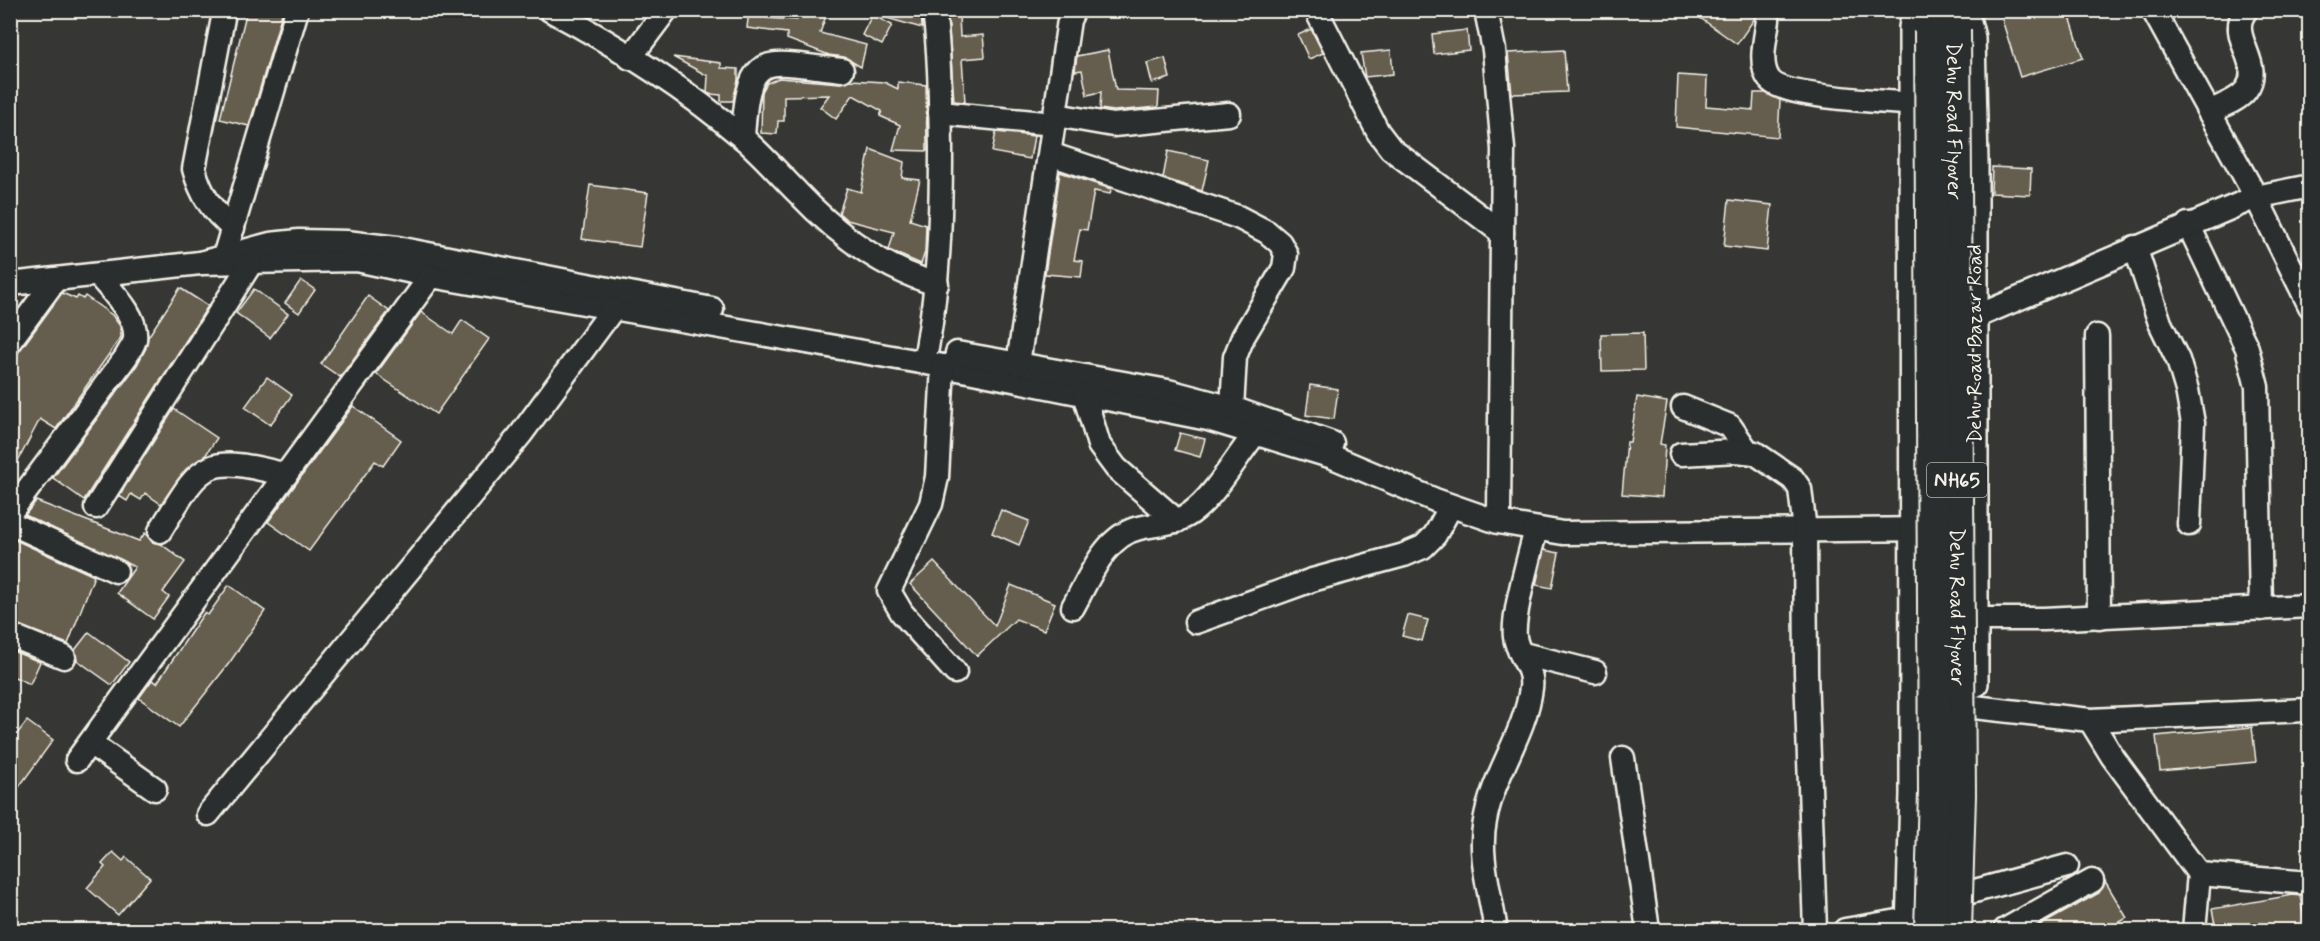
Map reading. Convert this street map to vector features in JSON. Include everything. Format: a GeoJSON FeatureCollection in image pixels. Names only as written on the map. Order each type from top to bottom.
{"type":"FeatureCollection","features":[{"type":"Feature","properties":{"kind":"highway","name":"Dehu Road Flyover"},"geometry":{"type":"LineString","coordinates":[[1917,927],[1935,792],[1941,20]]}},
{"type":"Feature","properties":{"kind":"highway","name":"Dehu Road Flyover"},"geometry":{"type":"LineString","coordinates":[[1941,20],[1959,795],[1955,930]]}},
{"type":"Feature","properties":{"kind":"main road"},"geometry":{"type":"LineString","coordinates":[[1917,927],[1914,794],[1912,28],[1941,20]]}},
{"type":"Feature","properties":{"kind":"main road","name":"Dehu Road Bazar Road"},"geometry":{"type":"LineString","coordinates":[[1941,20],[1971,38],[1974,164],[1975,526],[1970,930]]}},
{"type":"Feature","properties":{"kind":"street"},"geometry":{"type":"LineString","coordinates":[[224,257],[297,10]]}},
{"type":"Feature","properties":{"kind":"street"},"geometry":{"type":"LineString","coordinates":[[550,10],[592,33],[630,58],[743,138],[818,214],[867,252],[907,276],[937,284]]}},
{"type":"Feature","properties":{"kind":"street"},"geometry":{"type":"LineString","coordinates":[[630,58],[666,10]]}},
{"type":"Feature","properties":{"kind":"street"},"geometry":{"type":"LineString","coordinates":[[927,348],[941,241],[940,55],[934,10]]}},
{"type":"Feature","properties":{"kind":"street"},"geometry":{"type":"LineString","coordinates":[[1018,364],[1069,20],[1074,10]]}},
{"type":"Feature","properties":{"kind":"street"},"geometry":{"type":"LineString","coordinates":[[1316,10],[1378,132],[1391,149],[1502,233]]}},
{"type":"Feature","properties":{"kind":"street"},"geometry":{"type":"LineString","coordinates":[[1486,10],[1494,50],[1503,149],[1499,512]]}},
{"type":"Feature","properties":{"kind":"street"},"geometry":{"type":"LineString","coordinates":[[2153,10],[2256,197],[2310,306]]}},
{"type":"Feature","properties":{"kind":"street"},"geometry":{"type":"LineString","coordinates":[[2209,112],[2245,91],[2252,77],[2250,60],[2239,35],[2242,16],[2246,10]]}},
{"type":"Feature","properties":{"kind":"street"},"geometry":{"type":"LineString","coordinates":[[223,18],[194,169],[200,190],[214,212],[233,228]]}},
{"type":"Feature","properties":{"kind":"street"},"geometry":{"type":"LineString","coordinates":[[1768,20],[1764,61],[1767,78],[1777,87],[1802,93],[1912,104]]}},
{"type":"Feature","properties":{"kind":"street"},"geometry":{"type":"LineString","coordinates":[[743,138],[745,101],[749,82],[759,69],[774,63],[842,70]]}},
{"type":"Feature","properties":{"kind":"street"},"geometry":{"type":"LineString","coordinates":[[940,113],[1113,124],[1229,114]]}},
{"type":"Feature","properties":{"kind":"street"},"geometry":{"type":"LineString","coordinates":[[1050,154],[1238,217],[1267,232],[1280,243],[1286,254],[1284,268],[1243,337],[1235,357],[1232,408]]}},
{"type":"Feature","properties":{"kind":"street"},"geometry":{"type":"LineString","coordinates":[[1973,318],[2188,224],[2256,197],[2310,186]]}},
{"type":"Feature","properties":{"kind":"street"},"geometry":{"type":"LineString","coordinates":[[2188,224],[2247,348],[2257,387],[2261,609]]}},
{"type":"Feature","properties":{"kind":"street"},"geometry":{"type":"LineString","coordinates":[[10,284],[99,276],[200,263],[270,244],[346,242],[408,250],[691,313],[1208,419],[1333,457],[1451,506],[1498,522],[1536,529],[1563,533],[1914,530],[1975,526]]}},
{"type":"Feature","properties":{"kind":"street"},"geometry":{"type":"LineString","coordinates":[[2135,247],[2160,323],[2178,360],[2187,390],[2193,423],[2189,524]]}},
{"type":"Feature","properties":{"kind":"street"},"geometry":{"type":"LineString","coordinates":[[200,263],[357,260],[431,276],[613,309],[691,313],[927,348],[1168,391],[1232,408],[1303,432],[1499,512],[1563,533]]}},
{"type":"Feature","properties":{"kind":"street"},"geometry":{"type":"LineString","coordinates":[[96,507],[251,263]]}},
{"type":"Feature","properties":{"kind":"street"},"geometry":{"type":"LineString","coordinates":[[10,513],[126,357],[135,340],[134,327],[128,315],[99,276]]}},
{"type":"Feature","properties":{"kind":"street"},"geometry":{"type":"LineString","coordinates":[[155,789],[83,752],[431,276]]}},
{"type":"Feature","properties":{"kind":"street"},"geometry":{"type":"LineString","coordinates":[[10,341],[56,280]]}},
{"type":"Feature","properties":{"kind":"street"},"geometry":{"type":"LineString","coordinates":[[208,814],[521,434],[613,309]]}},
{"type":"Feature","properties":{"kind":"street"},"geometry":{"type":"LineString","coordinates":[[2097,336],[2098,617]]}},
{"type":"Feature","properties":{"kind":"street"},"geometry":{"type":"LineString","coordinates":[[944,366],[937,477],[931,504],[918,525],[889,591],[902,613],[955,672]]}},
{"type":"Feature","properties":{"kind":"street"},"geometry":{"type":"LineString","coordinates":[[1084,394],[1099,445],[1116,468],[1177,521]]}},
{"type":"Feature","properties":{"kind":"street"},"geometry":{"type":"LineString","coordinates":[[1683,407],[1730,426],[1748,452]]}},
{"type":"Feature","properties":{"kind":"street"},"geometry":{"type":"LineString","coordinates":[[1072,607],[1112,542],[1136,529],[1177,521],[1192,512],[1204,501],[1255,434]]}},
{"type":"Feature","properties":{"kind":"street"},"geometry":{"type":"LineString","coordinates":[[1681,454],[1755,453],[1793,479],[1800,489],[1805,530],[1806,672],[1815,930]]}},
{"type":"Feature","properties":{"kind":"street"},"geometry":{"type":"LineString","coordinates":[[160,531],[197,474],[210,466],[226,464],[259,468],[286,475]]}},
{"type":"Feature","properties":{"kind":"street"},"geometry":{"type":"LineString","coordinates":[[1196,622],[1312,580],[1404,555],[1423,547],[1435,535],[1451,506]]}},
{"type":"Feature","properties":{"kind":"street"},"geometry":{"type":"LineString","coordinates":[[10,523],[116,572]]}},
{"type":"Feature","properties":{"kind":"street"},"geometry":{"type":"LineString","coordinates":[[1495,925],[1482,842],[1483,831],[1491,799],[1526,714],[1532,685],[1530,669],[1518,648],[1516,627],[1536,529]]}},
{"type":"Feature","properties":{"kind":"street"},"geometry":{"type":"LineString","coordinates":[[1974,619],[2098,617],[2310,606]]}},
{"type":"Feature","properties":{"kind":"street"},"geometry":{"type":"LineString","coordinates":[[10,635],[64,657]]}},
{"type":"Feature","properties":{"kind":"street"},"geometry":{"type":"LineString","coordinates":[[1523,654],[1595,672]]}},
{"type":"Feature","properties":{"kind":"street"},"geometry":{"type":"LineString","coordinates":[[1974,708],[2090,720],[2306,710]]}},
{"type":"Feature","properties":{"kind":"street"},"geometry":{"type":"LineString","coordinates":[[2090,720],[2112,756],[2199,874],[2194,930]]}},
{"type":"Feature","properties":{"kind":"street"},"geometry":{"type":"LineString","coordinates":[[1623,758],[1647,930]]}},
{"type":"Feature","properties":{"kind":"street"},"geometry":{"type":"LineString","coordinates":[[1971,892],[2067,866]]}},
{"type":"Feature","properties":{"kind":"street"},"geometry":{"type":"LineString","coordinates":[[2199,874],[2310,883]]}},
{"type":"Feature","properties":{"kind":"street"},"geometry":{"type":"LineString","coordinates":[[2005,930],[2092,881]]}},
{"type":"Feature","properties":{"kind":"street"},"geometry":{"type":"LineString","coordinates":[[1845,930],[1917,927]]}},
{"type":"Feature","properties":{"kind":"building"},"geometry":{"type":"Polygon","coordinates":[[[247,10],[283,10],[249,126],[220,119],[247,10]]]}},
{"type":"Feature","properties":{"kind":"building"},"geometry":{"type":"Polygon","coordinates":[[[749,10],[767,13],[767,18],[797,20],[801,10],[828,10],[820,33],[866,45],[861,67],[844,57],[829,55],[787,39],[787,33],[747,28],[749,10]]]}},
{"type":"Feature","properties":{"kind":"building"},"geometry":{"type":"Polygon","coordinates":[[[877,10],[921,10],[922,28],[876,15],[877,10]]]}},
{"type":"Feature","properties":{"kind":"building"},"geometry":{"type":"Polygon","coordinates":[[[1689,10],[1745,10],[1755,18],[1737,44],[1689,10]]]}},
{"type":"Feature","properties":{"kind":"building"},"geometry":{"type":"Polygon","coordinates":[[[1999,10],[2068,10],[2083,58],[2020,77],[1999,10]]]}},
{"type":"Feature","properties":{"kind":"building"},"geometry":{"type":"Polygon","coordinates":[[[872,15],[892,25],[882,45],[862,35],[872,15]]]}},
{"type":"Feature","properties":{"kind":"building"},"geometry":{"type":"Polygon","coordinates":[[[948,16],[959,16],[960,37],[983,35],[985,57],[962,59],[965,102],[954,101],[948,16]]]}},
{"type":"Feature","properties":{"kind":"building"},"geometry":{"type":"Polygon","coordinates":[[[1311,29],[1323,53],[1309,59],[1298,35],[1311,29]]]}},
{"type":"Feature","properties":{"kind":"building"},"geometry":{"type":"Polygon","coordinates":[[[1467,30],[1469,50],[1434,54],[1432,34],[1467,30]]]}},
{"type":"Feature","properties":{"kind":"building"},"geometry":{"type":"Polygon","coordinates":[[[1108,50],[1116,90],[1159,91],[1158,107],[1114,111],[1100,109],[1101,92],[1087,95],[1082,70],[1075,71],[1077,56],[1108,50]]]}},
{"type":"Feature","properties":{"kind":"building"},"geometry":{"type":"Polygon","coordinates":[[[1391,50],[1393,74],[1365,77],[1361,53],[1391,50]]]}},
{"type":"Feature","properties":{"kind":"building"},"geometry":{"type":"Polygon","coordinates":[[[1564,50],[1567,92],[1512,94],[1508,53],[1564,50]]]}},
{"type":"Feature","properties":{"kind":"building"},"geometry":{"type":"Polygon","coordinates":[[[673,57],[721,63],[721,68],[738,69],[733,101],[721,101],[721,95],[707,93],[708,76],[673,57]]]}},
{"type":"Feature","properties":{"kind":"building"},"geometry":{"type":"Polygon","coordinates":[[[1165,58],[1170,78],[1152,83],[1147,63],[1165,58]]]}},
{"type":"Feature","properties":{"kind":"building"},"geometry":{"type":"Polygon","coordinates":[[[1678,75],[1707,77],[1706,106],[1753,110],[1754,93],[1766,93],[1780,100],[1778,137],[1676,127],[1678,75]]]}},
{"type":"Feature","properties":{"kind":"building"},"geometry":{"type":"Polygon","coordinates":[[[779,78],[840,83],[851,80],[884,82],[898,89],[898,82],[926,85],[927,151],[893,150],[900,125],[880,116],[882,111],[853,95],[836,119],[820,107],[829,95],[784,96],[784,121],[778,121],[777,134],[761,133],[762,92],[767,83],[779,78]]]}},
{"type":"Feature","properties":{"kind":"building"},"geometry":{"type":"Polygon","coordinates":[[[996,132],[1034,136],[1030,159],[992,152],[996,132]]]}},
{"type":"Feature","properties":{"kind":"building"},"geometry":{"type":"Polygon","coordinates":[[[870,149],[904,162],[902,178],[920,180],[910,220],[926,225],[925,252],[921,264],[889,250],[894,232],[847,220],[839,213],[847,188],[861,192],[870,149]]]}},
{"type":"Feature","properties":{"kind":"building"},"geometry":{"type":"Polygon","coordinates":[[[1168,151],[1209,160],[1202,191],[1163,178],[1168,151]]]}},
{"type":"Feature","properties":{"kind":"building"},"geometry":{"type":"Polygon","coordinates":[[[1992,167],[2031,169],[2030,195],[1991,193],[1992,167]]]}},
{"type":"Feature","properties":{"kind":"building"},"geometry":{"type":"Polygon","coordinates":[[[1060,172],[1111,189],[1110,194],[1094,191],[1087,230],[1080,229],[1074,260],[1083,261],[1081,277],[1045,274],[1060,172]]]}},
{"type":"Feature","properties":{"kind":"building"},"geometry":{"type":"Polygon","coordinates":[[[590,185],[648,193],[640,247],[582,239],[590,185]]]}},
{"type":"Feature","properties":{"kind":"building"},"geometry":{"type":"Polygon","coordinates":[[[1729,200],[1772,205],[1767,251],[1724,246],[1729,200]]]}},
{"type":"Feature","properties":{"kind":"building"},"geometry":{"type":"Polygon","coordinates":[[[301,280],[315,290],[299,313],[285,303],[301,280]]]}},
{"type":"Feature","properties":{"kind":"building"},"geometry":{"type":"Polygon","coordinates":[[[180,288],[208,306],[84,500],[53,478],[137,365],[146,348],[148,337],[180,288]]]}},
{"type":"Feature","properties":{"kind":"building"},"geometry":{"type":"Polygon","coordinates":[[[254,289],[288,314],[270,338],[236,313],[254,289]]]}},
{"type":"Feature","properties":{"kind":"building"},"geometry":{"type":"Polygon","coordinates":[[[62,293],[76,299],[78,296],[83,299],[85,296],[112,315],[120,326],[121,337],[56,429],[40,419],[10,476],[10,354],[18,353],[62,293]]]}},
{"type":"Feature","properties":{"kind":"building"},"geometry":{"type":"Polygon","coordinates":[[[368,296],[389,311],[340,377],[321,364],[368,296]]]}},
{"type":"Feature","properties":{"kind":"building"},"geometry":{"type":"Polygon","coordinates":[[[421,312],[453,334],[462,320],[489,339],[436,414],[376,374],[421,312]]]}},
{"type":"Feature","properties":{"kind":"building"},"geometry":{"type":"Polygon","coordinates":[[[1643,333],[1644,370],[1602,371],[1601,334],[1643,333]]]}},
{"type":"Feature","properties":{"kind":"building"},"geometry":{"type":"Polygon","coordinates":[[[267,377],[292,395],[270,425],[245,407],[267,377]]]}},
{"type":"Feature","properties":{"kind":"building"},"geometry":{"type":"Polygon","coordinates":[[[1310,385],[1338,389],[1334,419],[1306,415],[1310,385]]]}},
{"type":"Feature","properties":{"kind":"building"},"geometry":{"type":"Polygon","coordinates":[[[1637,397],[1667,402],[1660,444],[1665,445],[1662,497],[1622,494],[1627,442],[1630,442],[1637,397]]]}},
{"type":"Feature","properties":{"kind":"building"},"geometry":{"type":"Polygon","coordinates":[[[353,406],[401,440],[383,466],[375,461],[309,551],[268,522],[353,406]]]}},
{"type":"Feature","properties":{"kind":"building"},"geometry":{"type":"Polygon","coordinates":[[[174,409],[217,438],[205,456],[186,469],[161,504],[145,493],[141,500],[131,494],[127,501],[119,496],[174,409]]]}},
{"type":"Feature","properties":{"kind":"building"},"geometry":{"type":"Polygon","coordinates":[[[1180,433],[1205,439],[1200,457],[1175,450],[1180,433]]]}},
{"type":"Feature","properties":{"kind":"building"},"geometry":{"type":"Polygon","coordinates":[[[36,501],[139,541],[145,533],[152,542],[161,544],[185,562],[163,592],[169,597],[153,619],[117,593],[135,567],[25,515],[36,501]]]}},
{"type":"Feature","properties":{"kind":"building"},"geometry":{"type":"Polygon","coordinates":[[[1001,510],[1029,521],[1019,545],[992,533],[1001,510]]]}},
{"type":"Feature","properties":{"kind":"building"},"geometry":{"type":"Polygon","coordinates":[[[11,538],[94,576],[68,644],[10,622],[11,538]]]}},
{"type":"Feature","properties":{"kind":"building"},"geometry":{"type":"Polygon","coordinates":[[[1544,550],[1559,553],[1552,588],[1536,585],[1544,550]]]}},
{"type":"Feature","properties":{"kind":"building"},"geometry":{"type":"Polygon","coordinates":[[[934,562],[995,626],[1011,585],[1055,603],[1044,630],[1016,619],[977,656],[910,584],[934,562]]]}},
{"type":"Feature","properties":{"kind":"building"},"geometry":{"type":"Polygon","coordinates":[[[229,585],[265,611],[230,662],[179,727],[139,698],[152,680],[157,683],[204,613],[208,615],[229,585]]]}},
{"type":"Feature","properties":{"kind":"building"},"geometry":{"type":"Polygon","coordinates":[[[1408,615],[1428,620],[1422,641],[1402,636],[1408,615]]]}},
{"type":"Feature","properties":{"kind":"building"},"geometry":{"type":"Polygon","coordinates":[[[89,632],[129,662],[112,685],[77,660],[75,650],[89,632]]]}},
{"type":"Feature","properties":{"kind":"building"},"geometry":{"type":"Polygon","coordinates":[[[10,650],[40,662],[30,684],[10,675],[10,650]]]}},
{"type":"Feature","properties":{"kind":"building"},"geometry":{"type":"Polygon","coordinates":[[[27,721],[53,740],[19,787],[10,780],[10,743],[27,721]]]}},
{"type":"Feature","properties":{"kind":"building"},"geometry":{"type":"Polygon","coordinates":[[[2252,727],[2256,762],[2160,771],[2156,736],[2252,727]]]}},
{"type":"Feature","properties":{"kind":"building"},"geometry":{"type":"Polygon","coordinates":[[[113,852],[123,861],[126,857],[150,878],[118,915],[87,888],[105,867],[102,864],[113,852]]]}},
{"type":"Feature","properties":{"kind":"building"},"geometry":{"type":"Polygon","coordinates":[[[2105,881],[2127,918],[2106,930],[2032,930],[2099,893],[2105,881]]]}},
{"type":"Feature","properties":{"kind":"building"},"geometry":{"type":"Polygon","coordinates":[[[2293,895],[2300,896],[2306,930],[2216,930],[2212,909],[2293,895]]]}}]}
